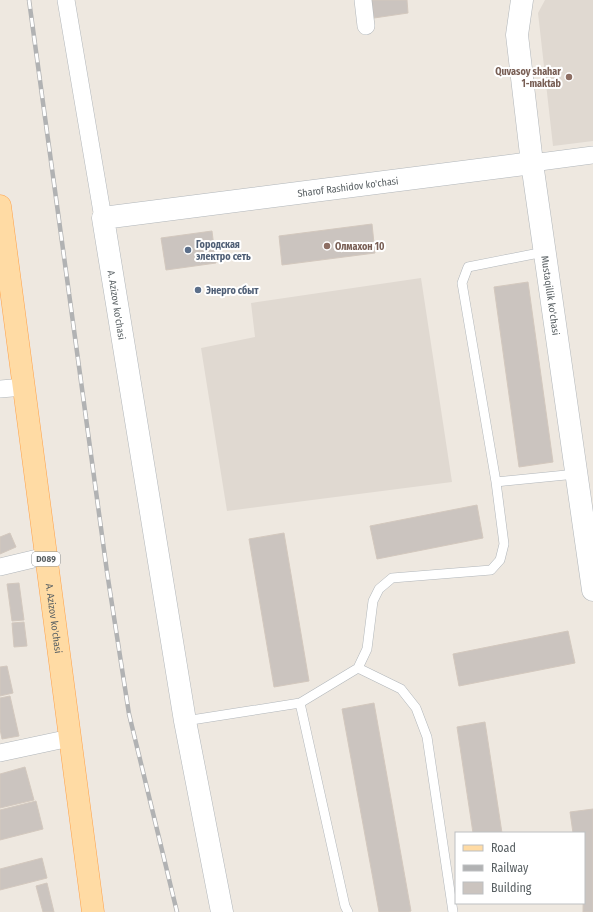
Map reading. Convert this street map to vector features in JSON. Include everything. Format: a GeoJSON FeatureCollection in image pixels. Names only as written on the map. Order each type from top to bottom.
{"type":"FeatureCollection","features":[{"type":"Feature","properties":{"kind":"main road","name":"A. Azizov ko'chasi"},"geometry":{"type":"LineString","coordinates":[[0,206],[93,912]]}},
{"type":"Feature","properties":{"kind":"street"},"geometry":{"type":"LineString","coordinates":[[66,0],[103,218]]}},
{"type":"Feature","properties":{"kind":"street"},"geometry":{"type":"LineString","coordinates":[[363,0],[366,26]]}},
{"type":"Feature","properties":{"kind":"street","name":"Mustaqillik ko'chasi"},"geometry":{"type":"LineString","coordinates":[[522,0],[517,35],[532,163],[593,590]]}},
{"type":"Feature","properties":{"kind":"street","name":"Sharof Rashidov ko'chasi"},"geometry":{"type":"LineString","coordinates":[[103,218],[593,155]]}},
{"type":"Feature","properties":{"kind":"street","name":"A. Azizov ko'chasi"},"geometry":{"type":"LineString","coordinates":[[103,218],[185,721],[222,912]]}},
{"type":"Feature","properties":{"kind":"street"},"geometry":{"type":"LineString","coordinates":[[0,389],[24,387]]}},
{"type":"Feature","properties":{"kind":"street"},"geometry":{"type":"LineString","coordinates":[[0,567],[46,556]]}},
{"type":"Feature","properties":{"kind":"street"},"geometry":{"type":"LineString","coordinates":[[0,753],[70,738]]}},
{"type":"Feature","properties":{"kind":"lane"},"geometry":{"type":"LineString","coordinates":[[185,721],[300,703],[358,668],[367,649],[373,601],[379,589],[392,578],[491,570],[500,560],[504,544],[496,482],[462,283],[468,267],[544,252]]}},
{"type":"Feature","properties":{"kind":"lane"},"geometry":{"type":"LineString","coordinates":[[496,482],[576,474]]}},
{"type":"Feature","properties":{"kind":"lane"},"geometry":{"type":"LineString","coordinates":[[358,668],[401,689],[416,708],[427,737],[453,912]]}},
{"type":"Feature","properties":{"kind":"lane"},"geometry":{"type":"LineString","coordinates":[[300,703],[345,906],[348,912]]}},
{"type":"Feature","properties":{"kind":"shaded area","name":"Quvasoy shahar 1-maktab"},"geometry":{"type":"Polygon","coordinates":[[[545,0],[593,0],[593,141],[553,146],[538,13],[545,0]]]}},
{"type":"Feature","properties":{"kind":"shaded area"},"geometry":{"type":"Polygon","coordinates":[[[421,278],[452,482],[227,511],[201,348],[255,337],[251,303],[421,278]]]}},
{"type":"Feature","properties":{"kind":"building"},"geometry":{"type":"Polygon","coordinates":[[[371,0],[407,0],[408,13],[374,18],[371,0]]]}},
{"type":"Feature","properties":{"kind":"building"},"geometry":{"type":"Polygon","coordinates":[[[372,224],[375,253],[282,265],[279,236],[372,224]]]}},
{"type":"Feature","properties":{"kind":"building","name":"Городская электро сеть"},"geometry":{"type":"Polygon","coordinates":[[[212,231],[216,263],[166,270],[161,238],[212,231]]]}},
{"type":"Feature","properties":{"kind":"building"},"geometry":{"type":"Polygon","coordinates":[[[528,282],[553,462],[519,467],[494,287],[528,282]]]}},
{"type":"Feature","properties":{"kind":"building"},"geometry":{"type":"Polygon","coordinates":[[[477,505],[483,538],[377,559],[370,526],[477,505]]]}},
{"type":"Feature","properties":{"kind":"building"},"geometry":{"type":"Polygon","coordinates":[[[10,533],[16,547],[0,554],[0,537],[10,533]]]}},
{"type":"Feature","properties":{"kind":"building"},"geometry":{"type":"Polygon","coordinates":[[[284,533],[309,681],[274,687],[249,539],[284,533]]]}},
{"type":"Feature","properties":{"kind":"building"},"geometry":{"type":"Polygon","coordinates":[[[19,583],[24,620],[12,621],[7,584],[19,583]]]}},
{"type":"Feature","properties":{"kind":"building"},"geometry":{"type":"Polygon","coordinates":[[[24,622],[27,646],[14,647],[12,623],[24,622]]]}},
{"type":"Feature","properties":{"kind":"building"},"geometry":{"type":"Polygon","coordinates":[[[568,631],[575,663],[459,686],[453,654],[568,631]]]}},
{"type":"Feature","properties":{"kind":"building"},"geometry":{"type":"Polygon","coordinates":[[[7,666],[13,693],[0,696],[0,667],[7,666]]]}},
{"type":"Feature","properties":{"kind":"building"},"geometry":{"type":"Polygon","coordinates":[[[10,696],[19,736],[2,739],[0,729],[0,698],[10,696]]]}},
{"type":"Feature","properties":{"kind":"building"},"geometry":{"type":"Polygon","coordinates":[[[374,703],[411,911],[409,912],[379,912],[342,709],[374,703]]]}},
{"type":"Feature","properties":{"kind":"building"},"geometry":{"type":"Polygon","coordinates":[[[485,722],[502,832],[473,832],[457,727],[485,722]]]}},
{"type":"Feature","properties":{"kind":"building"},"geometry":{"type":"Polygon","coordinates":[[[25,767],[34,800],[0,808],[0,774],[25,767]]]}},
{"type":"Feature","properties":{"kind":"building"},"geometry":{"type":"Polygon","coordinates":[[[36,801],[43,829],[0,840],[0,810],[36,801]]]}},
{"type":"Feature","properties":{"kind":"building"},"geometry":{"type":"Polygon","coordinates":[[[593,809],[593,912],[583,912],[583,904],[585,904],[585,832],[573,832],[570,812],[593,809]]]}},
{"type":"Feature","properties":{"kind":"building"},"geometry":{"type":"Polygon","coordinates":[[[42,858],[47,878],[0,890],[0,869],[42,858]]]}},
{"type":"Feature","properties":{"kind":"building"},"geometry":{"type":"Polygon","coordinates":[[[47,883],[54,912],[43,912],[36,886],[47,883]]]}},
{"type":"Feature","properties":{"kind":"railway"},"geometry":{"type":"LineString","coordinates":[[29,0],[107,572],[129,714],[177,912]]}},
{"type":"Feature","properties":{"kind":"place","name":"Quvasoy shahar 1-maktab"},"geometry":{"type":"Point","coordinates":[569,77]}},
{"type":"Feature","properties":{"kind":"place","name":"Олмахон 10"},"geometry":{"type":"Point","coordinates":[327,246]}},
{"type":"Feature","properties":{"kind":"place","name":"Городская электро сеть"},"geometry":{"type":"Point","coordinates":[188,250]}},
{"type":"Feature","properties":{"kind":"place","name":"Энерго сбыт"},"geometry":{"type":"Point","coordinates":[198,290]}}]}
